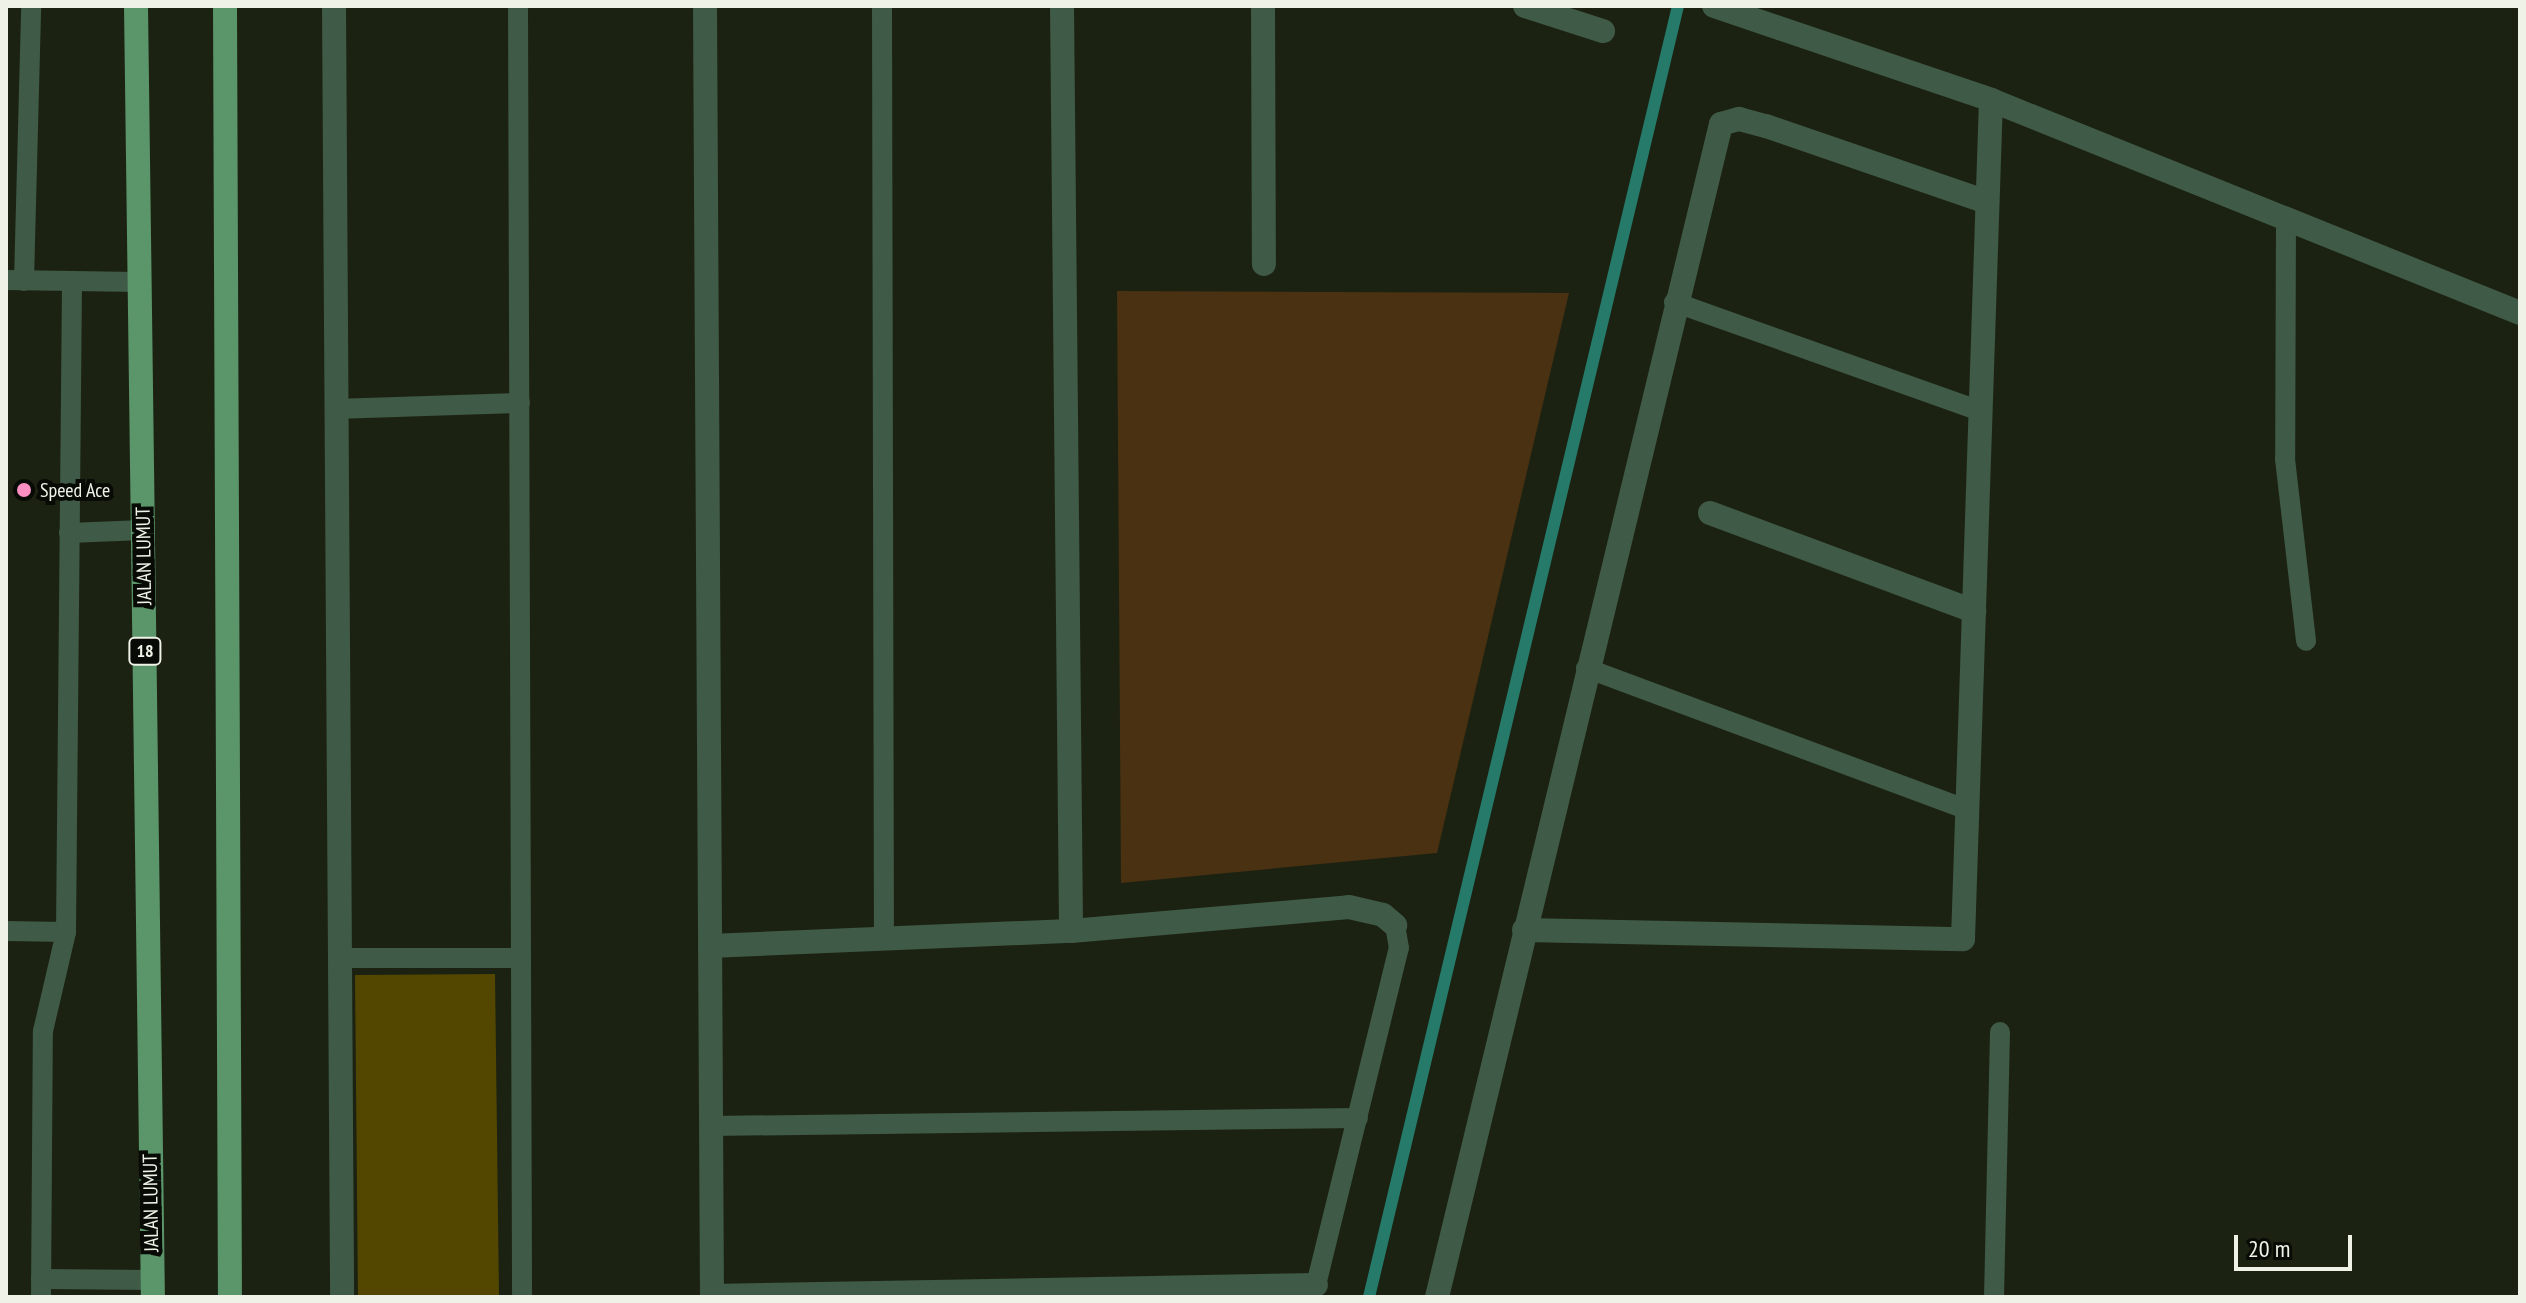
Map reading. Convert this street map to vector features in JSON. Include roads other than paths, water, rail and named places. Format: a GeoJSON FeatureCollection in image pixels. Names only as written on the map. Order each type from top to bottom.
{"type":"FeatureCollection","features":[{"type":"Feature","properties":{"kind":"main road","name":"JALAN LUMUT"},"geometry":{"type":"LineString","coordinates":[[136,6],[152,1288]]}},
{"type":"Feature","properties":{"kind":"main road"},"geometry":{"type":"LineString","coordinates":[[225,6],[230,1297]]}},
{"type":"Feature","properties":{"kind":"street"},"geometry":{"type":"LineString","coordinates":[[334,6],[342,1297]]}},
{"type":"Feature","properties":{"kind":"street"},"geometry":{"type":"LineString","coordinates":[[705,6],[712,1297],[1316,1285]]}},
{"type":"Feature","properties":{"kind":"street"},"geometry":{"type":"LineString","coordinates":[[1062,6],[1071,931]]}},
{"type":"Feature","properties":{"kind":"street"},"geometry":{"type":"LineString","coordinates":[[1263,6],[1264,264]]}},
{"type":"Feature","properties":{"kind":"street"},"geometry":{"type":"LineString","coordinates":[[1525,6],[1603,31]]}},
{"type":"Feature","properties":{"kind":"street"},"geometry":{"type":"LineString","coordinates":[[1714,6],[1991,100],[2518,316]]}},
{"type":"Feature","properties":{"kind":"street"},"geometry":{"type":"LineString","coordinates":[[1524,930],[1963,939],[1991,100]]}},
{"type":"Feature","properties":{"kind":"street"},"geometry":{"type":"LineString","coordinates":[[1437,1297],[1674,302],[1718,131],[1731,120],[1766,126],[1987,202]]}},
{"type":"Feature","properties":{"kind":"street"},"geometry":{"type":"LineString","coordinates":[[1710,513],[1974,611]]}},
{"type":"Feature","properties":{"kind":"street"},"geometry":{"type":"LineString","coordinates":[[710,946],[1071,931],[1349,907],[1383,915],[1395,925]]}},
{"type":"Feature","properties":{"kind":"lane"},"geometry":{"type":"LineString","coordinates":[[31,6],[15,280],[139,282]]}},
{"type":"Feature","properties":{"kind":"lane"},"geometry":{"type":"LineString","coordinates":[[518,6],[522,1297]]}},
{"type":"Feature","properties":{"kind":"lane"},"geometry":{"type":"LineString","coordinates":[[882,6],[884,937]]}},
{"type":"Feature","properties":{"kind":"lane"},"geometry":{"type":"LineString","coordinates":[[2286,219],[2285,459],[2306,641]]}},
{"type":"Feature","properties":{"kind":"lane"},"geometry":{"type":"LineString","coordinates":[[72,281],[66,932],[43,1031],[41,1288],[152,1288]]}},
{"type":"Feature","properties":{"kind":"lane"},"geometry":{"type":"LineString","coordinates":[[1674,302],[1980,411]]}},
{"type":"Feature","properties":{"kind":"lane"},"geometry":{"type":"LineString","coordinates":[[335,409],[520,403]]}},
{"type":"Feature","properties":{"kind":"lane"},"geometry":{"type":"LineString","coordinates":[[69,533],[143,530]]}},
{"type":"Feature","properties":{"kind":"lane"},"geometry":{"type":"LineString","coordinates":[[1586,668],[1968,810]]}},
{"type":"Feature","properties":{"kind":"lane"},"geometry":{"type":"LineString","coordinates":[[1316,1285],[1399,948],[1395,925]]}},
{"type":"Feature","properties":{"kind":"lane"},"geometry":{"type":"LineString","coordinates":[[6,931],[66,932]]}},
{"type":"Feature","properties":{"kind":"lane"},"geometry":{"type":"LineString","coordinates":[[341,958],[519,958]]}},
{"type":"Feature","properties":{"kind":"lane"},"geometry":{"type":"LineString","coordinates":[[1994,1297],[2000,1032]]}},
{"type":"Feature","properties":{"kind":"lane"},"geometry":{"type":"LineString","coordinates":[[712,1126],[1358,1118]]}},
{"type":"Feature","properties":{"kind":"waterway"},"geometry":{"type":"LineString","coordinates":[[1369,1297],[1678,6]]}},
{"type":"Feature","properties":{"kind":"place","name":"Speed Ace"},"geometry":{"type":"Point","coordinates":[24,490]}}]}
